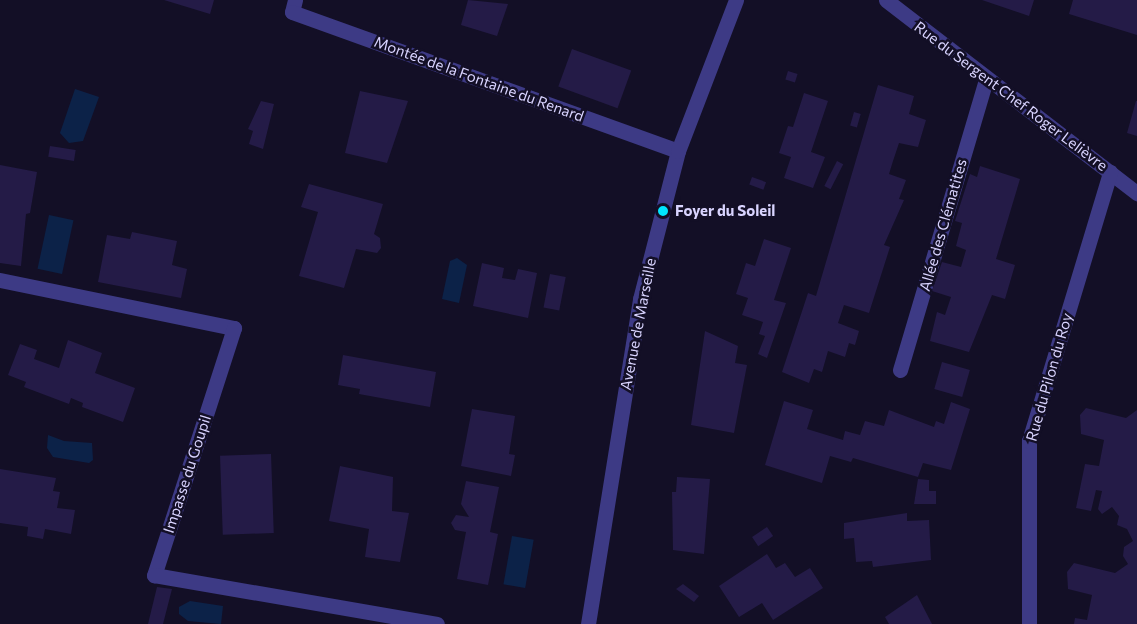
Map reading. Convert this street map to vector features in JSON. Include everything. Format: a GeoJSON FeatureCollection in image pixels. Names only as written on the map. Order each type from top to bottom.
{"type":"FeatureCollection","features":[{"type":"Feature","properties":{"kind":"street","name":"Montée de la Fontaine du Renard"},"geometry":{"type":"LineString","coordinates":[[295,0],[292,12],[678,151]]}},
{"type":"Feature","properties":{"kind":"street","name":"Avenue de Marseille"},"geometry":{"type":"LineString","coordinates":[[588,624],[640,298],[678,151],[736,0]]}},
{"type":"Feature","properties":{"kind":"street","name":"Rue du Sergent Chef Roger Lelièvre"},"geometry":{"type":"LineString","coordinates":[[886,0],[1137,193]]}},
{"type":"Feature","properties":{"kind":"street","name":"Allée des Clématites"},"geometry":{"type":"LineString","coordinates":[[900,370],[986,79]]}},
{"type":"Feature","properties":{"kind":"street","name":"Rue du Pilon du Roy"},"geometry":{"type":"LineString","coordinates":[[1029,624],[1029,441],[1110,172]]}},
{"type":"Feature","properties":{"kind":"street","name":"Impasse du Goupil"},"geometry":{"type":"LineString","coordinates":[[0,280],[234,328],[154,575],[437,624]]}},
{"type":"Feature","properties":{"kind":"water"},"geometry":{"type":"Polygon","coordinates":[[[75,89],[99,97],[83,141],[69,143],[60,133],[75,89]]]}},
{"type":"Feature","properties":{"kind":"water"},"geometry":{"type":"Polygon","coordinates":[[[49,215],[73,220],[62,274],[38,269],[49,215]]]}},
{"type":"Feature","properties":{"kind":"water"},"geometry":{"type":"Polygon","coordinates":[[[457,258],[467,265],[459,303],[442,299],[450,261],[457,258]]]}},
{"type":"Feature","properties":{"kind":"water"},"geometry":{"type":"Polygon","coordinates":[[[48,435],[64,441],[92,443],[93,460],[89,463],[53,457],[47,448],[48,435]]]}},
{"type":"Feature","properties":{"kind":"water"},"geometry":{"type":"Polygon","coordinates":[[[512,536],[534,540],[525,588],[503,584],[512,536]]]}},
{"type":"Feature","properties":{"kind":"water"},"geometry":{"type":"Polygon","coordinates":[[[190,601],[223,606],[221,624],[188,621],[179,614],[179,607],[190,601]]]}},
{"type":"Feature","properties":{"kind":"building"},"geometry":{"type":"Polygon","coordinates":[[[164,0],[214,0],[210,14],[164,0]]]}},
{"type":"Feature","properties":{"kind":"building"},"geometry":{"type":"Polygon","coordinates":[[[468,0],[508,4],[497,36],[461,25],[468,0]]]}},
{"type":"Feature","properties":{"kind":"building"},"geometry":{"type":"Polygon","coordinates":[[[982,0],[1034,0],[1029,16],[982,0]]]}},
{"type":"Feature","properties":{"kind":"building"},"geometry":{"type":"Polygon","coordinates":[[[1073,0],[1137,0],[1137,35],[1069,14],[1073,0]]]}},
{"type":"Feature","properties":{"kind":"building"},"geometry":{"type":"Polygon","coordinates":[[[572,49],[631,71],[618,108],[558,87],[572,49]]]}},
{"type":"Feature","properties":{"kind":"building"},"geometry":{"type":"Polygon","coordinates":[[[788,71],[798,74],[795,83],[785,80],[788,71]]]}},
{"type":"Feature","properties":{"kind":"building"},"geometry":{"type":"Polygon","coordinates":[[[878,85],[914,96],[909,114],[926,120],[918,147],[899,143],[889,174],[906,180],[899,199],[904,200],[884,245],[890,247],[869,313],[844,305],[838,323],[859,331],[855,345],[849,343],[845,357],[828,351],[822,372],[814,369],[809,383],[782,372],[808,293],[816,296],[878,85]]]}},
{"type":"Feature","properties":{"kind":"building"},"geometry":{"type":"Polygon","coordinates":[[[360,91],[408,101],[387,163],[345,153],[360,91]]]}},
{"type":"Feature","properties":{"kind":"building"},"geometry":{"type":"Polygon","coordinates":[[[804,93],[828,101],[811,152],[825,157],[813,188],[784,178],[791,157],[779,153],[788,126],[793,127],[804,93]]]}},
{"type":"Feature","properties":{"kind":"building"},"geometry":{"type":"Polygon","coordinates":[[[261,101],[274,104],[263,149],[249,144],[253,131],[248,129],[261,101]]]}},
{"type":"Feature","properties":{"kind":"building"},"geometry":{"type":"Polygon","coordinates":[[[1137,101],[1137,136],[1127,133],[1137,101]]]}},
{"type":"Feature","properties":{"kind":"building"},"geometry":{"type":"Polygon","coordinates":[[[854,112],[861,114],[857,127],[850,125],[854,112]]]}},
{"type":"Feature","properties":{"kind":"building"},"geometry":{"type":"Polygon","coordinates":[[[50,146],[76,150],[74,161],[48,157],[50,146]]]}},
{"type":"Feature","properties":{"kind":"building"},"geometry":{"type":"Polygon","coordinates":[[[837,161],[843,164],[831,189],[824,186],[837,161]]]}},
{"type":"Feature","properties":{"kind":"building"},"geometry":{"type":"Polygon","coordinates":[[[0,165],[37,172],[30,213],[26,214],[21,266],[0,263],[0,165]]]}},
{"type":"Feature","properties":{"kind":"building"},"geometry":{"type":"Polygon","coordinates":[[[980,166],[1020,179],[996,259],[1015,265],[1005,299],[992,295],[969,352],[930,341],[937,312],[945,315],[951,297],[932,291],[942,262],[961,267],[966,250],[956,246],[962,223],[955,221],[970,174],[977,177],[980,166]]]}},
{"type":"Feature","properties":{"kind":"building"},"geometry":{"type":"Polygon","coordinates":[[[752,177],[766,182],[763,190],[749,185],[752,177]]]}},
{"type":"Feature","properties":{"kind":"building"},"geometry":{"type":"Polygon","coordinates":[[[309,184],[383,204],[374,234],[380,238],[381,248],[377,253],[356,249],[344,288],[299,276],[318,212],[301,207],[309,184]]]}},
{"type":"Feature","properties":{"kind":"building"},"geometry":{"type":"Polygon","coordinates":[[[132,232],[177,241],[172,265],[187,269],[181,298],[98,282],[107,235],[130,239],[132,232]]]}},
{"type":"Feature","properties":{"kind":"building"},"geometry":{"type":"Polygon","coordinates":[[[764,239],[791,248],[774,300],[786,303],[767,358],[758,354],[765,336],[759,334],[763,322],[742,315],[748,298],[736,294],[746,263],[755,266],[764,239]]]}},
{"type":"Feature","properties":{"kind":"building"},"geometry":{"type":"Polygon","coordinates":[[[482,263],[504,268],[502,278],[515,280],[518,269],[537,273],[528,318],[473,306],[482,263]]]}},
{"type":"Feature","properties":{"kind":"building"},"geometry":{"type":"Polygon","coordinates":[[[550,274],[566,277],[559,310],[544,307],[550,274]]]}},
{"type":"Feature","properties":{"kind":"building"},"geometry":{"type":"Polygon","coordinates":[[[705,331],[738,346],[735,363],[747,365],[734,433],[691,425],[705,331]]]}},
{"type":"Feature","properties":{"kind":"building"},"geometry":{"type":"Polygon","coordinates":[[[68,340],[102,353],[95,373],[135,388],[123,422],[82,407],[83,403],[71,398],[69,404],[24,387],[26,382],[8,375],[20,344],[37,350],[34,359],[59,368],[68,340]]]}},
{"type":"Feature","properties":{"kind":"building"},"geometry":{"type":"Polygon","coordinates":[[[343,355],[436,372],[430,407],[359,394],[360,389],[338,385],[343,355]]]}},
{"type":"Feature","properties":{"kind":"building"},"geometry":{"type":"Polygon","coordinates":[[[942,362],[970,370],[962,397],[934,389],[942,362]]]}},
{"type":"Feature","properties":{"kind":"building"},"geometry":{"type":"Polygon","coordinates":[[[784,401],[813,410],[807,429],[843,440],[845,431],[860,435],[865,421],[884,426],[889,410],[934,427],[936,421],[944,424],[951,402],[970,409],[951,470],[923,463],[918,477],[853,458],[851,462],[830,456],[822,483],[765,465],[784,401]]]}},
{"type":"Feature","properties":{"kind":"building"},"geometry":{"type":"Polygon","coordinates":[[[1086,408],[1126,418],[1137,410],[1137,624],[1074,624],[1075,618],[1087,620],[1092,595],[1068,589],[1067,572],[1074,563],[1115,573],[1128,564],[1123,556],[1124,547],[1133,541],[1127,529],[1117,525],[1119,516],[1112,507],[1102,514],[1098,509],[1102,491],[1096,490],[1091,511],[1076,508],[1085,464],[1099,466],[1104,440],[1081,434],[1080,415],[1086,408]]]}},
{"type":"Feature","properties":{"kind":"building"},"geometry":{"type":"Polygon","coordinates":[[[472,409],[515,416],[509,454],[515,455],[511,476],[461,466],[472,409]]]}},
{"type":"Feature","properties":{"kind":"building"},"geometry":{"type":"Polygon","coordinates":[[[271,454],[274,533],[223,535],[220,456],[271,454]]]}},
{"type":"Feature","properties":{"kind":"building"},"geometry":{"type":"Polygon","coordinates":[[[340,466],[393,477],[392,511],[409,513],[400,562],[365,557],[369,529],[329,521],[340,466]]]}},
{"type":"Feature","properties":{"kind":"building"},"geometry":{"type":"Polygon","coordinates":[[[0,469],[56,478],[53,491],[60,492],[57,508],[75,510],[71,534],[45,529],[43,539],[27,536],[28,527],[0,523],[0,469]]]}},
{"type":"Feature","properties":{"kind":"building"},"geometry":{"type":"Polygon","coordinates":[[[677,477],[710,479],[704,554],[673,550],[672,492],[676,492],[677,477]]]}},
{"type":"Feature","properties":{"kind":"building"},"geometry":{"type":"Polygon","coordinates":[[[918,479],[929,480],[929,491],[936,491],[936,504],[914,504],[918,479]]]}},
{"type":"Feature","properties":{"kind":"building"},"geometry":{"type":"Polygon","coordinates":[[[466,481],[499,487],[490,532],[498,534],[488,585],[457,579],[466,532],[455,530],[451,523],[456,515],[469,517],[461,504],[466,481]]]}},
{"type":"Feature","properties":{"kind":"building"},"geometry":{"type":"Polygon","coordinates":[[[907,513],[907,521],[929,520],[931,560],[873,567],[872,561],[856,562],[854,538],[844,539],[844,523],[907,513]]]}},
{"type":"Feature","properties":{"kind":"building"},"geometry":{"type":"Polygon","coordinates":[[[767,527],[773,536],[758,546],[752,537],[767,527]]]}},
{"type":"Feature","properties":{"kind":"building"},"geometry":{"type":"Polygon","coordinates":[[[767,554],[776,568],[785,563],[795,577],[810,568],[823,588],[773,620],[762,603],[739,617],[719,586],[767,554]]]}},
{"type":"Feature","properties":{"kind":"building"},"geometry":{"type":"Polygon","coordinates":[[[683,584],[699,596],[694,602],[676,589],[683,584]]]}},
{"type":"Feature","properties":{"kind":"building"},"geometry":{"type":"Polygon","coordinates":[[[157,587],[172,589],[163,624],[148,624],[157,587]]]}},
{"type":"Feature","properties":{"kind":"building"},"geometry":{"type":"Polygon","coordinates":[[[917,595],[932,624],[889,624],[885,617],[917,595]]]}},
{"type":"Feature","properties":{"kind":"place","name":"Foyer du Soleil"},"geometry":{"type":"Point","coordinates":[663,211]}}]}
